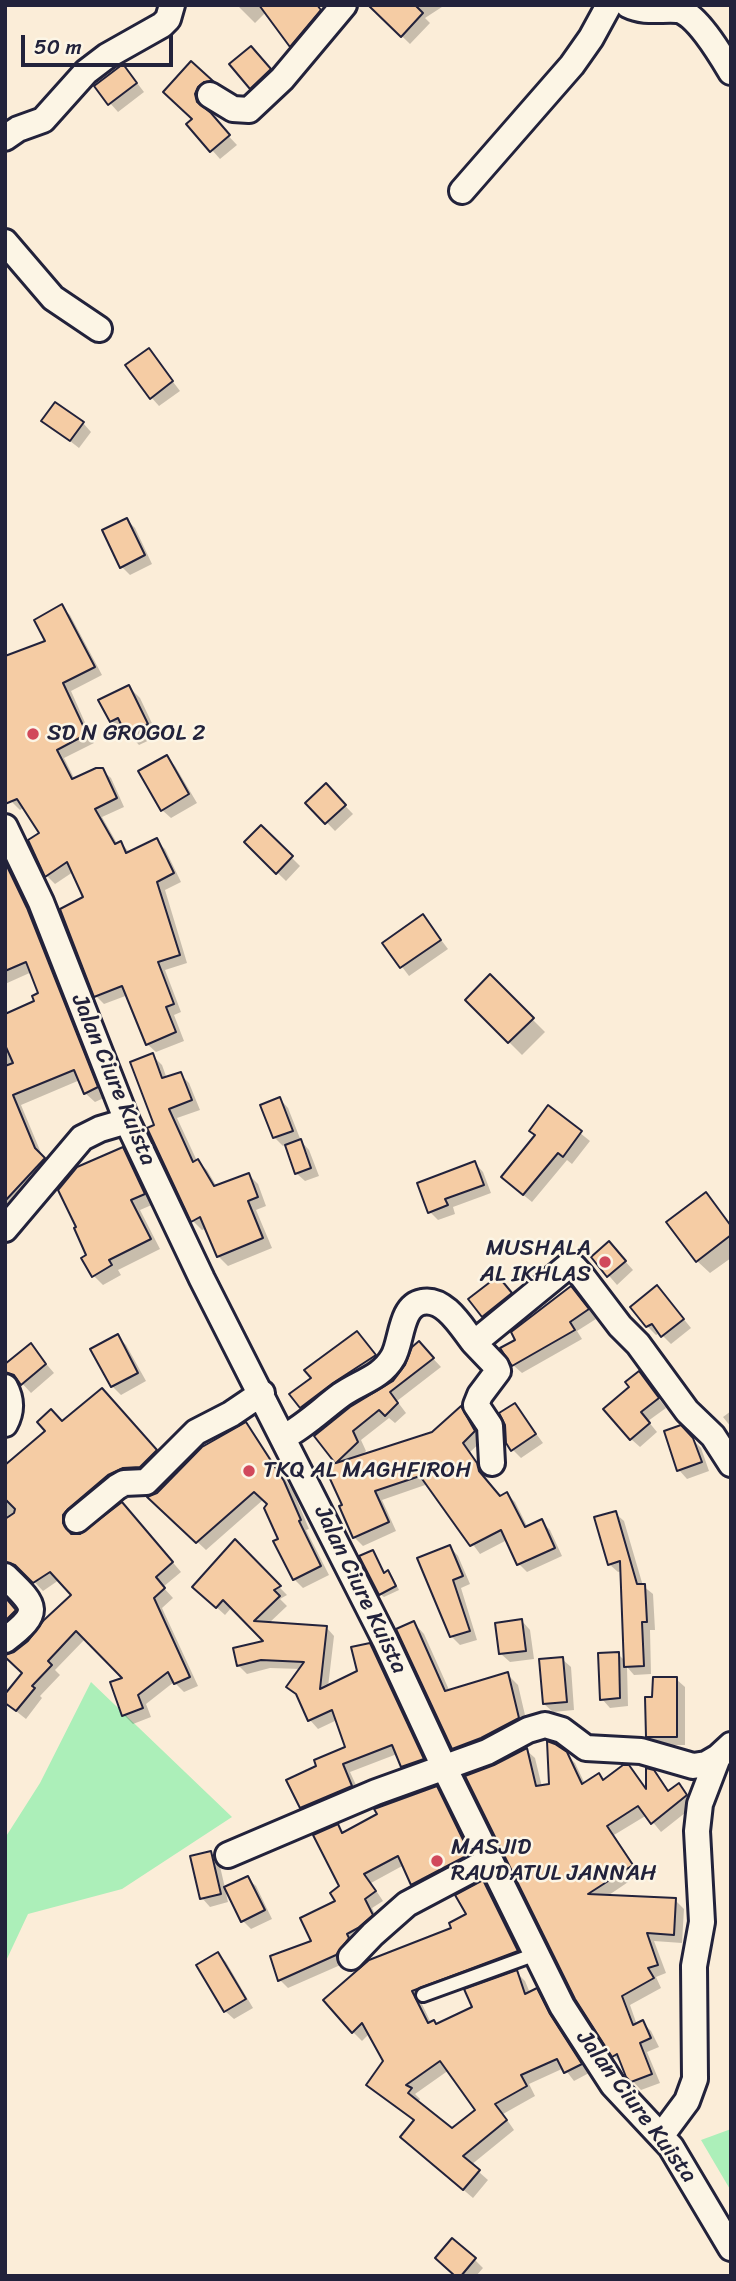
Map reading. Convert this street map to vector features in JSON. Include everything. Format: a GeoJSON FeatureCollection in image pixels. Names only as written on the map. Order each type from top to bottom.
{"type":"FeatureCollection","features":[{"type":"Feature","properties":{"kind":"street"},"geometry":{"type":"LineString","coordinates":[[5,138],[18,129],[43,120],[86,72],[107,56],[162,25],[170,16],[172,5]]}},
{"type":"Feature","properties":{"kind":"street"},"geometry":{"type":"LineString","coordinates":[[210,95],[233,109],[249,110],[282,79],[344,5]]}},
{"type":"Feature","properties":{"kind":"street"},"geometry":{"type":"LineString","coordinates":[[462,191],[572,65],[609,5]]}},
{"type":"Feature","properties":{"kind":"street"},"geometry":{"type":"LineString","coordinates":[[628,5],[639,10],[676,10],[688,13],[719,51],[731,72]]}},
{"type":"Feature","properties":{"kind":"street"},"geometry":{"type":"LineString","coordinates":[[5,242],[53,298],[99,329]]}},
{"type":"Feature","properties":{"kind":"street","name":"Jalan Ciure Kuista"},"geometry":{"type":"LineString","coordinates":[[5,827],[41,902],[127,1121],[202,1279],[385,1640],[444,1767],[562,2006],[614,2085],[661,2136],[682,2164],[731,2248]]}},
{"type":"Feature","properties":{"kind":"street"},"geometry":{"type":"LineString","coordinates":[[5,1229],[82,1138],[127,1121]]}},
{"type":"Feature","properties":{"kind":"street"},"geometry":{"type":"LineString","coordinates":[[474,1343],[558,1273],[568,1266],[574,1268],[638,1344],[687,1411],[704,1426],[731,1464]]}},
{"type":"Feature","properties":{"kind":"street"},"geometry":{"type":"LineString","coordinates":[[284,1437],[340,1396],[386,1367],[399,1342],[410,1310],[420,1302],[441,1304],[498,1371],[476,1405],[490,1426],[492,1463]]}},
{"type":"Feature","properties":{"kind":"street"},"geometry":{"type":"LineString","coordinates":[[5,1387],[10,1397],[10,1415],[5,1424]]}},
{"type":"Feature","properties":{"kind":"street"},"geometry":{"type":"LineString","coordinates":[[77,1520],[124,1483],[146,1482],[196,1432],[231,1414],[262,1393]]}},
{"type":"Feature","properties":{"kind":"street"},"geometry":{"type":"LineString","coordinates":[[5,1576],[30,1601],[32,1609],[27,1620],[5,1640]]}},
{"type":"Feature","properties":{"kind":"street"},"geometry":{"type":"LineString","coordinates":[[228,1855],[376,1792],[487,1752],[528,1730],[545,1725],[562,1730],[586,1748],[641,1751],[694,1766],[706,1765],[725,1751]]}},
{"type":"Feature","properties":{"kind":"street"},"geometry":{"type":"LineString","coordinates":[[661,2136],[687,2101],[695,2078],[694,1966],[702,1922],[697,1831],[700,1804],[725,1751]]}},
{"type":"Feature","properties":{"kind":"street"},"geometry":{"type":"LineString","coordinates":[[351,1957],[407,1904],[490,1860]]}},
{"type":"Feature","properties":{"kind":"lane"},"geometry":{"type":"LineString","coordinates":[[423,1996],[536,1954]]}},
{"type":"Feature","properties":{"kind":"green space"},"geometry":{"type":"Polygon","coordinates":[[[91,1682],[232,1817],[122,1889],[28,1914],[5,1963],[5,1838],[40,1783],[91,1682]]]}},
{"type":"Feature","properties":{"kind":"green space"},"geometry":{"type":"Polygon","coordinates":[[[731,2129],[731,2191],[701,2140],[731,2129]]]}},
{"type":"Feature","properties":{"kind":"building"},"geometry":{"type":"Polygon","coordinates":[[[259,5],[317,5],[321,10],[290,47],[259,5]]]}},
{"type":"Feature","properties":{"kind":"building"},"geometry":{"type":"Polygon","coordinates":[[[368,5],[415,5],[423,13],[401,37],[368,5]]]}},
{"type":"Feature","properties":{"kind":"building"},"geometry":{"type":"Polygon","coordinates":[[[251,46],[271,69],[250,89],[229,64],[251,46]]]}},
{"type":"Feature","properties":{"kind":"building"},"geometry":{"type":"Polygon","coordinates":[[[191,61],[213,81],[204,82],[198,87],[195,94],[197,102],[211,113],[230,135],[210,152],[186,124],[192,119],[163,92],[191,61]]]}},
{"type":"Feature","properties":{"kind":"building"},"geometry":{"type":"Polygon","coordinates":[[[123,64],[137,83],[108,105],[94,86],[123,64]]]}},
{"type":"Feature","properties":{"kind":"building"},"geometry":{"type":"Polygon","coordinates":[[[149,348],[173,381],[150,399],[125,365],[149,348]]]}},
{"type":"Feature","properties":{"kind":"building"},"geometry":{"type":"Polygon","coordinates":[[[55,402],[84,422],[70,441],[41,421],[55,402]]]}},
{"type":"Feature","properties":{"kind":"building"},"geometry":{"type":"Polygon","coordinates":[[[127,518],[145,555],[120,568],[102,530],[127,518]]]}},
{"type":"Feature","properties":{"kind":"building"},"geometry":{"type":"Polygon","coordinates":[[[62,604],[95,667],[63,683],[87,734],[57,750],[72,779],[96,768],[103,768],[117,798],[95,809],[115,844],[121,841],[126,853],[157,838],[174,873],[157,882],[180,955],[158,962],[174,1004],[166,1007],[176,1032],[146,1045],[122,986],[94,997],[60,909],[83,897],[67,862],[45,877],[28,840],[39,833],[17,799],[5,804],[5,656],[45,641],[34,620],[62,604]]]}},
{"type":"Feature","properties":{"kind":"building"},"geometry":{"type":"Polygon","coordinates":[[[129,685],[148,724],[126,735],[118,718],[110,722],[98,700],[129,685]]]}},
{"type":"Feature","properties":{"kind":"building"},"geometry":{"type":"Polygon","coordinates":[[[167,755],[189,794],[161,811],[138,771],[167,755]]]}},
{"type":"Feature","properties":{"kind":"building"},"geometry":{"type":"Polygon","coordinates":[[[326,783],[346,805],[325,824],[305,803],[326,783]]]}},
{"type":"Feature","properties":{"kind":"building"},"geometry":{"type":"Polygon","coordinates":[[[261,825],[293,856],[276,874],[244,842],[261,825]]]}},
{"type":"Feature","properties":{"kind":"building"},"geometry":{"type":"Polygon","coordinates":[[[5,862],[27,908],[98,1087],[84,1094],[74,1070],[13,1095],[35,1148],[45,1158],[5,1201],[5,1066],[13,1063],[5,1045],[5,1014],[34,1001],[32,996],[38,993],[26,962],[5,971],[5,862]]]}},
{"type":"Feature","properties":{"kind":"building"},"geometry":{"type":"Polygon","coordinates":[[[423,914],[441,940],[400,968],[382,943],[423,914]]]}},
{"type":"Feature","properties":{"kind":"building"},"geometry":{"type":"Polygon","coordinates":[[[490,974],[534,1018],[508,1043],[465,1000],[490,974]]]}},
{"type":"Feature","properties":{"kind":"building"},"geometry":{"type":"Polygon","coordinates":[[[153,1053],[162,1078],[181,1072],[192,1100],[169,1109],[193,1162],[198,1159],[214,1186],[249,1173],[258,1197],[248,1201],[263,1238],[217,1257],[200,1217],[191,1222],[147,1128],[154,1125],[130,1062],[153,1053]]]}},
{"type":"Feature","properties":{"kind":"building"},"geometry":{"type":"Polygon","coordinates":[[[280,1097],[293,1131],[273,1138],[260,1105],[280,1097]]]}},
{"type":"Feature","properties":{"kind":"building"},"geometry":{"type":"Polygon","coordinates":[[[548,1105],[582,1131],[563,1157],[558,1153],[523,1195],[501,1177],[535,1135],[529,1131],[548,1105]]]}},
{"type":"Feature","properties":{"kind":"building"},"geometry":{"type":"Polygon","coordinates":[[[301,1139],[311,1168],[295,1174],[285,1145],[301,1139]]]}},
{"type":"Feature","properties":{"kind":"building"},"geometry":{"type":"Polygon","coordinates":[[[123,1147],[145,1194],[131,1200],[151,1239],[109,1260],[112,1265],[92,1277],[81,1258],[86,1255],[58,1190],[77,1167],[123,1147]]]}},
{"type":"Feature","properties":{"kind":"building"},"geometry":{"type":"Polygon","coordinates":[[[475,1161],[484,1185],[445,1199],[448,1205],[428,1213],[417,1183],[475,1161]]]}},
{"type":"Feature","properties":{"kind":"building"},"geometry":{"type":"Polygon","coordinates":[[[706,1192],[731,1226],[731,1235],[696,1262],[666,1222],[706,1192]]]}},
{"type":"Feature","properties":{"kind":"building","name":"MUSHALA AL IKHLAS"},"geometry":{"type":"Polygon","coordinates":[[[609,1241],[626,1261],[607,1277],[591,1257],[609,1241]]]}},
{"type":"Feature","properties":{"kind":"building"},"geometry":{"type":"Polygon","coordinates":[[[498,1276],[512,1293],[482,1317],[468,1299],[498,1276]]]}},
{"type":"Feature","properties":{"kind":"building"},"geometry":{"type":"Polygon","coordinates":[[[657,1285],[684,1319],[661,1337],[652,1324],[646,1327],[630,1307],[657,1285]]]}},
{"type":"Feature","properties":{"kind":"building"},"geometry":{"type":"Polygon","coordinates":[[[571,1286],[589,1309],[570,1322],[575,1330],[512,1366],[500,1348],[515,1340],[511,1332],[571,1286]]]}},
{"type":"Feature","properties":{"kind":"building"},"geometry":{"type":"Polygon","coordinates":[[[357,1331],[376,1355],[300,1408],[289,1394],[311,1378],[304,1370],[357,1331]]]}},
{"type":"Feature","properties":{"kind":"building"},"geometry":{"type":"Polygon","coordinates":[[[118,1334],[138,1373],[111,1387],[90,1349],[118,1334]]]}},
{"type":"Feature","properties":{"kind":"building"},"geometry":{"type":"Polygon","coordinates":[[[419,1341],[434,1358],[390,1392],[398,1403],[385,1416],[379,1410],[353,1431],[358,1442],[336,1463],[432,1432],[461,1406],[475,1431],[463,1443],[477,1463],[479,1471],[500,1496],[507,1492],[525,1527],[542,1519],[555,1548],[517,1565],[501,1530],[470,1546],[420,1476],[375,1491],[389,1522],[353,1538],[325,1468],[335,1463],[314,1436],[350,1407],[393,1381],[405,1365],[412,1347],[419,1341]]]}},
{"type":"Feature","properties":{"kind":"building"},"geometry":{"type":"Polygon","coordinates":[[[31,1343],[46,1364],[21,1385],[14,1375],[5,1372],[5,1364],[31,1343]]]}},
{"type":"Feature","properties":{"kind":"building"},"geometry":{"type":"Polygon","coordinates":[[[639,1371],[659,1398],[641,1412],[650,1423],[630,1440],[603,1409],[629,1387],[625,1382],[639,1371]]]}},
{"type":"Feature","properties":{"kind":"building"},"geometry":{"type":"Polygon","coordinates":[[[102,1388],[157,1450],[140,1467],[123,1468],[108,1475],[68,1509],[63,1515],[63,1523],[71,1534],[80,1534],[122,1502],[173,1562],[156,1577],[165,1588],[154,1598],[190,1677],[174,1684],[168,1672],[138,1695],[143,1708],[122,1716],[110,1682],[122,1678],[76,1631],[48,1661],[52,1665],[32,1686],[35,1688],[16,1711],[5,1703],[5,1694],[22,1673],[5,1655],[14,1652],[28,1641],[44,1620],[71,1595],[50,1572],[33,1583],[15,1565],[5,1562],[5,1519],[14,1513],[15,1509],[5,1499],[5,1465],[45,1431],[37,1422],[51,1409],[62,1421],[102,1388]]]}},
{"type":"Feature","properties":{"kind":"building"},"geometry":{"type":"Polygon","coordinates":[[[515,1403],[536,1434],[511,1451],[506,1443],[505,1425],[499,1413],[515,1403]]]}},
{"type":"Feature","properties":{"kind":"building"},"geometry":{"type":"Polygon","coordinates":[[[246,1422],[284,1481],[301,1520],[299,1521],[321,1566],[293,1580],[273,1541],[278,1539],[264,1508],[267,1504],[254,1492],[196,1543],[147,1497],[157,1493],[202,1447],[246,1422]]]}},
{"type":"Feature","properties":{"kind":"building"},"geometry":{"type":"Polygon","coordinates":[[[681,1425],[693,1438],[702,1462],[677,1471],[664,1431],[681,1425]]]}},
{"type":"Feature","properties":{"kind":"building"},"geometry":{"type":"Polygon","coordinates":[[[616,1511],[637,1584],[645,1584],[647,1622],[642,1622],[644,1666],[624,1667],[620,1561],[608,1565],[594,1517],[616,1511]]]}},
{"type":"Feature","properties":{"kind":"building"},"geometry":{"type":"Polygon","coordinates":[[[235,1539],[281,1586],[274,1590],[280,1596],[254,1621],[327,1626],[320,1689],[357,1671],[351,1647],[370,1643],[424,1759],[401,1767],[392,1745],[343,1764],[352,1786],[300,1808],[286,1780],[316,1766],[314,1760],[345,1747],[332,1710],[308,1721],[296,1694],[286,1687],[304,1662],[261,1660],[237,1666],[233,1648],[263,1641],[223,1600],[216,1608],[192,1587],[235,1539]]]}},
{"type":"Feature","properties":{"kind":"building"},"geometry":{"type":"Polygon","coordinates":[[[450,1545],[463,1576],[453,1580],[470,1631],[450,1637],[417,1558],[450,1545]]]}},
{"type":"Feature","properties":{"kind":"building"},"geometry":{"type":"Polygon","coordinates":[[[373,1550],[384,1573],[388,1570],[396,1586],[379,1595],[359,1556],[373,1550]]]}},
{"type":"Feature","properties":{"kind":"building"},"geometry":{"type":"Polygon","coordinates":[[[5,1597],[16,1610],[5,1621],[5,1597]]]}},
{"type":"Feature","properties":{"kind":"building"},"geometry":{"type":"Polygon","coordinates":[[[522,1619],[526,1651],[499,1654],[495,1623],[522,1619]]]}},
{"type":"Feature","properties":{"kind":"building"},"geometry":{"type":"Polygon","coordinates":[[[414,1621],[445,1691],[508,1672],[519,1718],[481,1738],[452,1749],[396,1629],[414,1621]]]}},
{"type":"Feature","properties":{"kind":"building"},"geometry":{"type":"Polygon","coordinates":[[[619,1652],[620,1698],[600,1700],[598,1653],[619,1652]]]}},
{"type":"Feature","properties":{"kind":"building"},"geometry":{"type":"Polygon","coordinates":[[[563,1657],[567,1702],[543,1704],[539,1659],[563,1657]]]}},
{"type":"Feature","properties":{"kind":"building"},"geometry":{"type":"Polygon","coordinates":[[[653,1677],[677,1677],[677,1737],[646,1737],[645,1697],[652,1697],[653,1677]]]}},
{"type":"Feature","properties":{"kind":"building"},"geometry":{"type":"Polygon","coordinates":[[[547,1741],[567,1752],[582,1784],[599,1773],[603,1780],[623,1765],[629,1765],[646,1789],[646,1768],[654,1770],[668,1791],[679,1783],[687,1795],[651,1824],[638,1806],[607,1826],[633,1865],[588,1894],[676,1898],[674,1935],[647,1933],[658,1965],[648,1968],[654,1978],[622,1996],[633,2025],[643,2020],[651,2038],[640,2043],[652,2074],[631,2082],[626,2077],[617,2054],[612,2057],[575,1999],[465,1776],[527,1748],[536,1786],[549,1784],[547,1741]]]}},
{"type":"Feature","properties":{"kind":"building"},"geometry":{"type":"Polygon","coordinates":[[[437,1786],[470,1854],[411,1885],[398,1856],[364,1874],[376,1891],[365,1899],[373,1915],[347,1934],[349,1938],[336,1955],[278,1981],[270,1956],[311,1941],[300,1918],[335,1901],[330,1893],[339,1886],[313,1835],[338,1824],[342,1833],[377,1814],[374,1809],[437,1786]]]}},
{"type":"Feature","properties":{"kind":"building"},"geometry":{"type":"Polygon","coordinates":[[[211,1851],[221,1894],[200,1899],[190,1856],[211,1851]]]}},
{"type":"Feature","properties":{"kind":"building"},"geometry":{"type":"Polygon","coordinates":[[[248,1876],[265,1910],[241,1922],[224,1887],[248,1876]]]}},
{"type":"Feature","properties":{"kind":"building"},"geometry":{"type":"Polygon","coordinates":[[[483,1880],[518,1951],[412,1991],[428,2023],[434,2020],[436,2024],[472,2007],[464,1989],[517,1970],[525,1994],[537,1988],[582,2064],[564,2073],[557,2059],[521,2075],[527,2086],[495,2104],[507,2120],[463,2156],[480,2170],[463,2190],[400,2137],[414,2120],[366,2085],[383,2061],[362,2023],[352,2033],[323,2000],[369,1960],[451,1928],[449,1923],[466,1914],[455,1895],[483,1880]],[[440,2061],[406,2085],[412,2088],[408,2093],[452,2128],[475,2110],[440,2061]]]}},
{"type":"Feature","properties":{"kind":"building"},"geometry":{"type":"Polygon","coordinates":[[[218,1952],[246,1999],[224,2012],[196,1965],[218,1952]]]}},
{"type":"Feature","properties":{"kind":"building"},"geometry":{"type":"Polygon","coordinates":[[[452,2238],[476,2258],[461,2276],[455,2276],[435,2258],[452,2238]]]}},
{"type":"Feature","properties":{"kind":"place","name":"SD N GROGOL 2"},"geometry":{"type":"Point","coordinates":[33,734]}},
{"type":"Feature","properties":{"kind":"place","name":"MUSHALA AL IKHLAS"},"geometry":{"type":"Point","coordinates":[605,1262]}},
{"type":"Feature","properties":{"kind":"place","name":"TKQ AL MAGHFIROH"},"geometry":{"type":"Point","coordinates":[249,1471]}},
{"type":"Feature","properties":{"kind":"place","name":"MASJID RAUDATUL JANNAH"},"geometry":{"type":"Point","coordinates":[437,1861]}}]}
